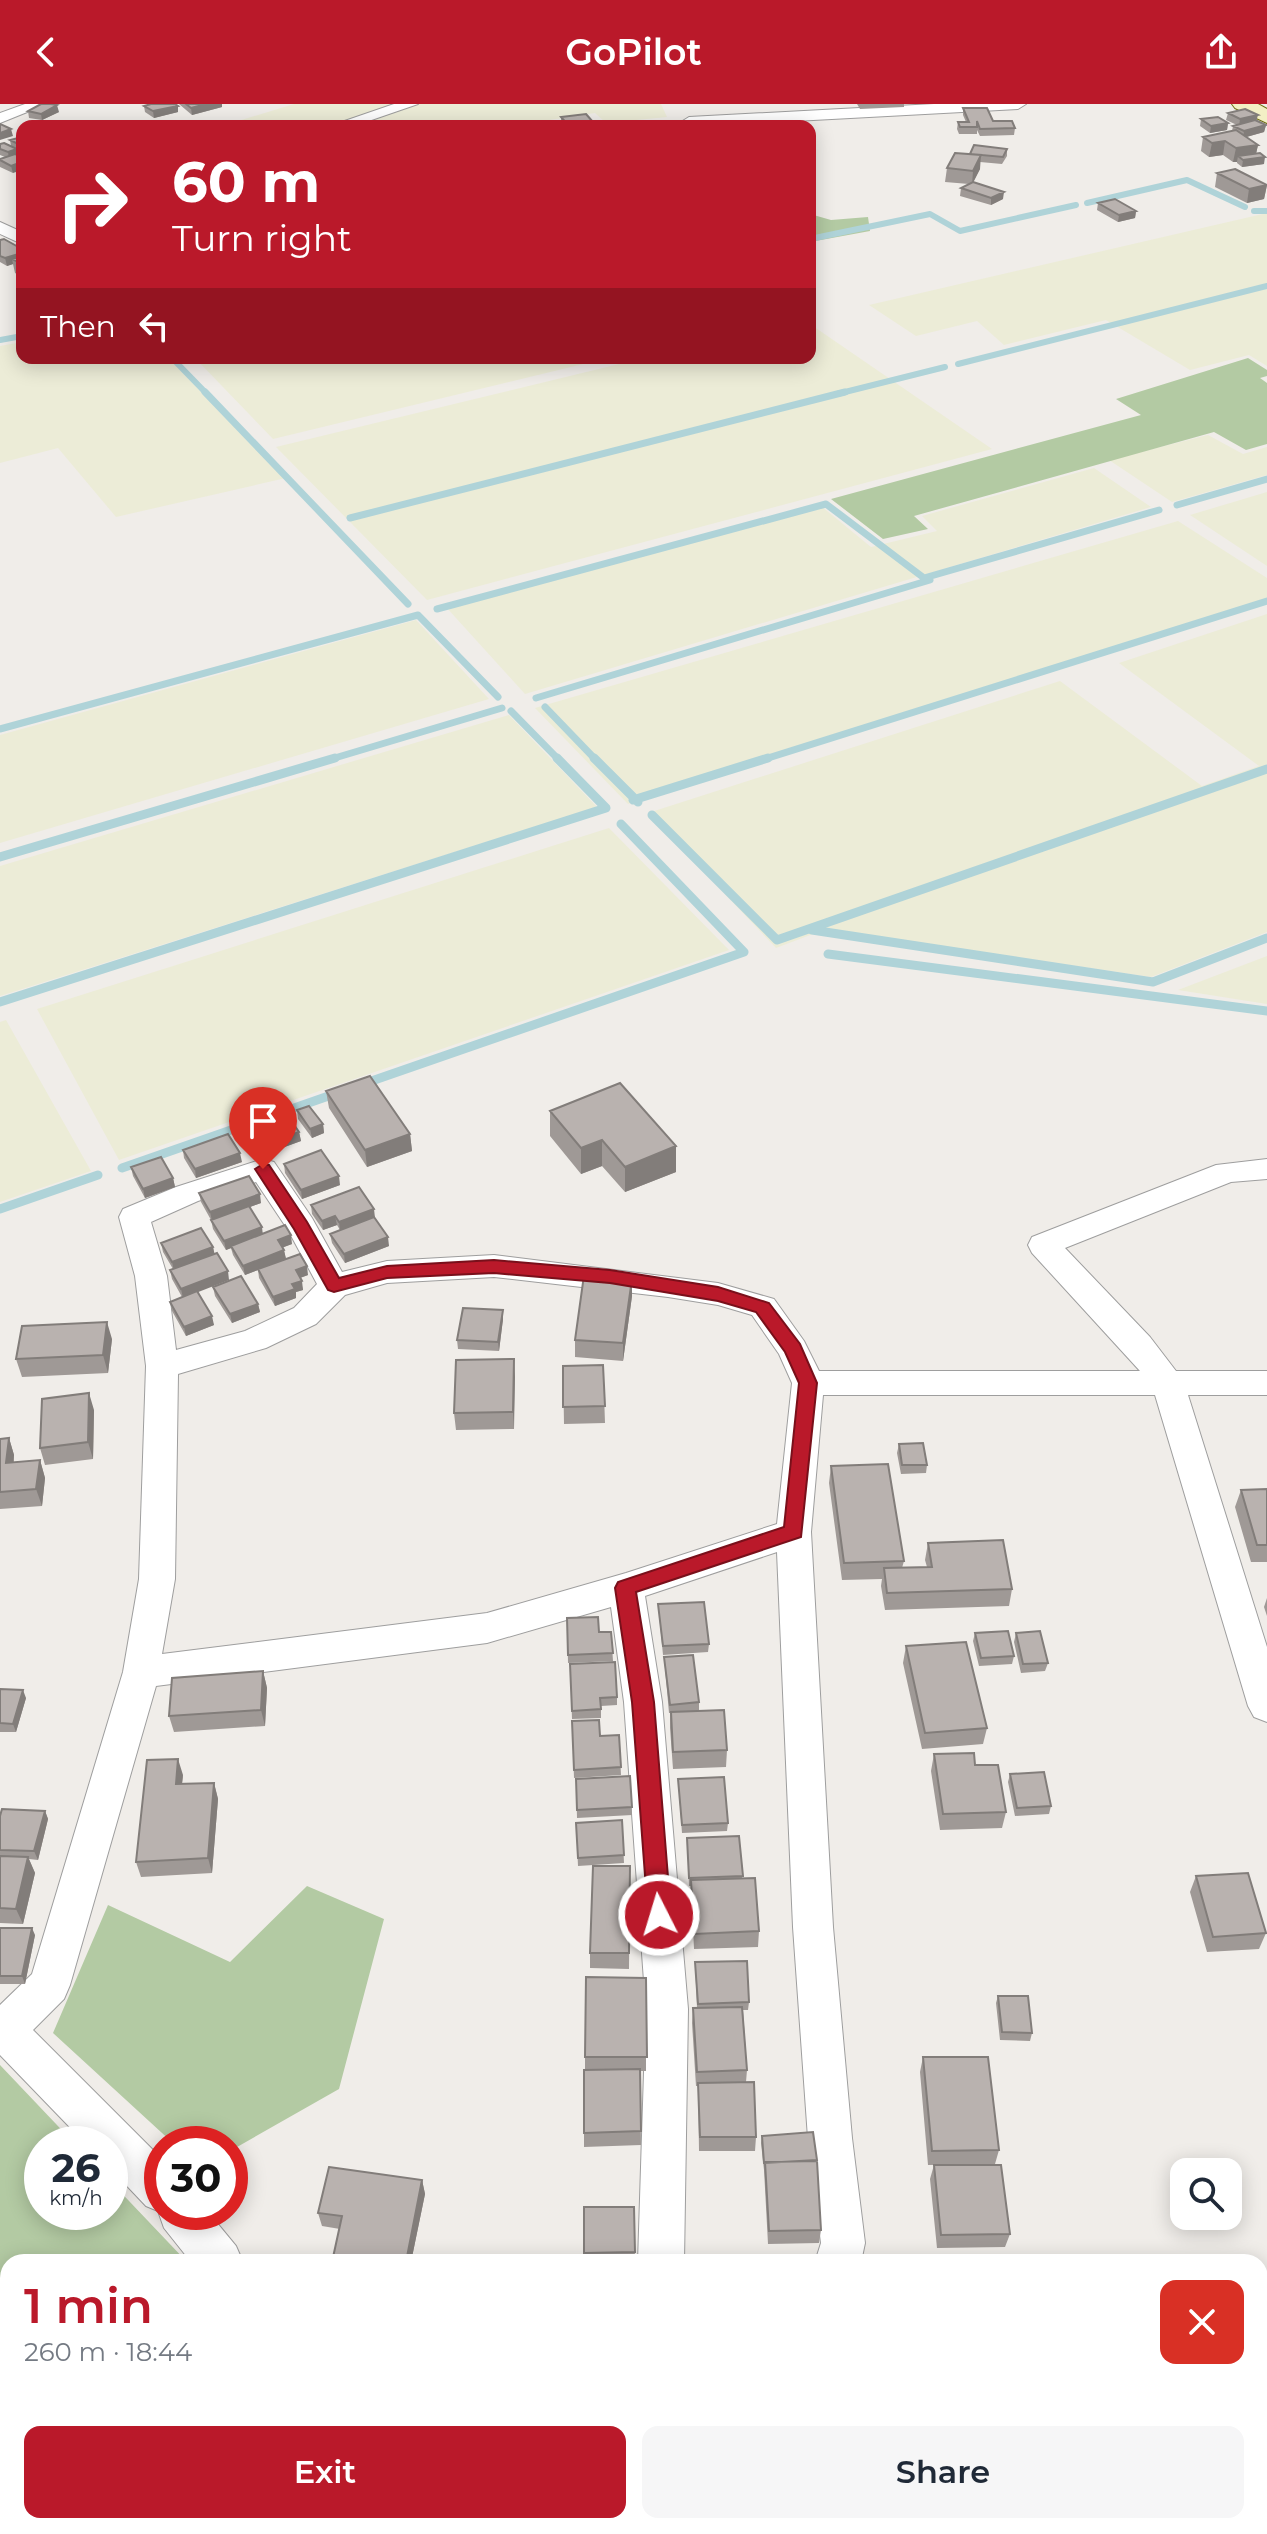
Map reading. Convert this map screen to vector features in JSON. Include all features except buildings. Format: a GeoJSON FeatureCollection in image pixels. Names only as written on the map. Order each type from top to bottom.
{"type":"FeatureCollection","features":[{"type":"Feature","properties":{"kind":"main road"},"geometry":{"type":"LineString","coordinates":[[1242,104],[1267,117]]}},
{"type":"Feature","properties":{"kind":"street"},"geometry":{"type":"LineString","coordinates":[[0,118],[39,104]]}},
{"type":"Feature","properties":{"kind":"street"},"geometry":{"type":"LineString","coordinates":[[358,120],[410,104]]}},
{"type":"Feature","properties":{"kind":"street"},"geometry":{"type":"LineString","coordinates":[[731,120],[845,109],[1018,104]]}},
{"type":"Feature","properties":{"kind":"street"},"geometry":{"type":"LineString","coordinates":[[144,2172],[1,2030],[49,1985],[141,1672],[157,1579],[162,1366],[151,1276],[134,1217],[187,1194],[263,1169],[301,1226],[334,1286]]}},
{"type":"Feature","properties":{"kind":"street"},"geometry":{"type":"LineString","coordinates":[[1267,1169],[1227,1172],[1043,1245],[1139,1345],[1168,1384],[1267,1706]]}},
{"type":"Feature","properties":{"kind":"street"},"geometry":{"type":"LineString","coordinates":[[162,1366],[255,1340],[305,1316],[334,1286],[387,1272],[494,1266],[610,1277],[718,1294],[763,1307],[793,1349],[808,1383],[794,1532],[813,1927],[830,2138],[843,2243],[840,2254]]}},
{"type":"Feature","properties":{"kind":"street"},"geometry":{"type":"LineString","coordinates":[[808,1383],[1023,1381],[1263,1389]]}},
{"type":"Feature","properties":{"kind":"street"},"geometry":{"type":"LineString","coordinates":[[141,1672],[487,1628],[626,1588],[794,1532]]}},
{"type":"Feature","properties":{"kind":"street"},"geometry":{"type":"LineString","coordinates":[[626,1588],[643,1702],[667,2009],[661,2254]]}},
{"type":"Feature","properties":{"kind":"street"},"geometry":{"type":"LineString","coordinates":[[194,2230],[214,2254]]}},
{"type":"Feature","properties":{"kind":"green space"},"geometry":{"type":"Polygon","coordinates":[[[294,104],[661,104],[667,117],[603,120],[595,113],[549,120],[242,120],[294,104]]]}},
{"type":"Feature","properties":{"kind":"green space"},"geometry":{"type":"Polygon","coordinates":[[[1267,213],[1267,366],[1249,355],[1190,370],[1106,320],[1004,345],[977,321],[916,336],[869,305],[1267,213]]]}},
{"type":"Feature","properties":{"kind":"green space"},"geometry":{"type":"Polygon","coordinates":[[[816,216],[831,220],[868,217],[870,231],[816,241],[816,216]]]}},
{"type":"Feature","properties":{"kind":"green space"},"geometry":{"type":"Polygon","coordinates":[[[816,328],[992,449],[427,600],[276,447],[619,364],[816,364],[816,328]]]}},
{"type":"Feature","properties":{"kind":"green space"},"geometry":{"type":"Polygon","coordinates":[[[16,343],[16,364],[174,364],[286,478],[116,517],[58,448],[0,463],[0,346],[16,343]]]}},
{"type":"Feature","properties":{"kind":"green space"},"geometry":{"type":"Polygon","coordinates":[[[1248,358],[1267,370],[1267,376],[1260,378],[1267,383],[1267,444],[1246,450],[1214,432],[914,516],[928,529],[883,539],[831,499],[1141,415],[1116,399],[1248,358]]]}},
{"type":"Feature","properties":{"kind":"green space"},"geometry":{"type":"Polygon","coordinates":[[[201,364],[583,364],[273,439],[201,364]]]}},
{"type":"Feature","properties":{"kind":"green space"},"geometry":{"type":"Polygon","coordinates":[[[1208,435],[1243,454],[1267,447],[1267,475],[1172,502],[1109,460],[1208,435]]]}},
{"type":"Feature","properties":{"kind":"green space"},"geometry":{"type":"Polygon","coordinates":[[[1094,468],[1151,507],[525,694],[446,607],[821,506],[871,547],[937,531],[922,516],[1094,468]]]}},
{"type":"Feature","properties":{"kind":"green space"},"geometry":{"type":"Polygon","coordinates":[[[1267,492],[1267,566],[1190,515],[1267,492]]]}},
{"type":"Feature","properties":{"kind":"green space"},"geometry":{"type":"Polygon","coordinates":[[[1178,521],[1267,578],[1267,599],[628,804],[535,708],[1178,521]]]}},
{"type":"Feature","properties":{"kind":"green space"},"geometry":{"type":"Polygon","coordinates":[[[1267,614],[1267,932],[1151,977],[826,929],[776,948],[648,813],[1060,681],[1202,786],[1259,766],[1119,663],[1267,614]]]}},
{"type":"Feature","properties":{"kind":"green space"},"geometry":{"type":"Polygon","coordinates":[[[416,620],[489,699],[0,843],[0,735],[416,620]]]}},
{"type":"Feature","properties":{"kind":"green space"},"geometry":{"type":"Polygon","coordinates":[[[509,715],[597,807],[0,996],[0,866],[509,715]]]}},
{"type":"Feature","properties":{"kind":"green space"},"geometry":{"type":"Polygon","coordinates":[[[609,828],[729,950],[119,1160],[37,1009],[609,828]]]}},
{"type":"Feature","properties":{"kind":"green space"},"geometry":{"type":"Polygon","coordinates":[[[1267,956],[1267,1004],[1178,990],[1267,956]]]}},
{"type":"Feature","properties":{"kind":"green space"},"geometry":{"type":"Polygon","coordinates":[[[6,1020],[91,1171],[0,1202],[0,1022],[6,1020]]]}},
{"type":"Feature","properties":{"kind":"green space"},"geometry":{"type":"Polygon","coordinates":[[[307,1886],[384,1919],[339,2089],[248,2141],[248,2126],[154,2126],[53,2033],[108,1905],[230,1962],[307,1886]]]}},
{"type":"Feature","properties":{"kind":"green space"},"geometry":{"type":"Polygon","coordinates":[[[0,2065],[58,2126],[24,2126],[24,2230],[128,2230],[128,2200],[144,2217],[144,2230],[157,2230],[179,2254],[0,2254],[0,2065]]]}},
{"type":"Feature","properties":{"kind":"waterway"},"geometry":{"type":"LineString","coordinates":[[1087,203],[1187,180],[1245,207]]}},
{"type":"Feature","properties":{"kind":"waterway"},"geometry":{"type":"LineString","coordinates":[[816,238],[930,214],[960,231],[1076,205]]}},
{"type":"Feature","properties":{"kind":"waterway"},"geometry":{"type":"LineString","coordinates":[[1254,211],[1267,211]]}},
{"type":"Feature","properties":{"kind":"waterway"},"geometry":{"type":"LineString","coordinates":[[958,364],[1267,286]]}},
{"type":"Feature","properties":{"kind":"waterway"},"geometry":{"type":"LineString","coordinates":[[0,340],[16,337]]}},
{"type":"Feature","properties":{"kind":"waterway"},"geometry":{"type":"LineString","coordinates":[[178,364],[207,394]]}},
{"type":"Feature","properties":{"kind":"waterway"},"geometry":{"type":"LineString","coordinates":[[845,392],[945,367]]}},
{"type":"Feature","properties":{"kind":"waterway"},"geometry":{"type":"LineString","coordinates":[[205,392],[408,604]]}},
{"type":"Feature","properties":{"kind":"waterway"},"geometry":{"type":"LineString","coordinates":[[350,518],[845,392]]}},
{"type":"Feature","properties":{"kind":"waterway"},"geometry":{"type":"LineString","coordinates":[[837,394],[845,392]]}},
{"type":"Feature","properties":{"kind":"waterway"},"geometry":{"type":"LineString","coordinates":[[1177,505],[1267,479]]}},
{"type":"Feature","properties":{"kind":"waterway"},"geometry":{"type":"LineString","coordinates":[[437,609],[826,504],[924,578],[1159,510]]}},
{"type":"Feature","properties":{"kind":"waterway"},"geometry":{"type":"LineString","coordinates":[[536,698],[930,580]]}},
{"type":"Feature","properties":{"kind":"waterway"},"geometry":{"type":"LineString","coordinates":[[762,760],[1267,601]]}},
{"type":"Feature","properties":{"kind":"waterway"},"geometry":{"type":"LineString","coordinates":[[0,729],[418,615],[498,697]]}},
{"type":"Feature","properties":{"kind":"waterway"},"geometry":{"type":"LineString","coordinates":[[545,707],[596,760]]}},
{"type":"Feature","properties":{"kind":"waterway"},"geometry":{"type":"LineString","coordinates":[[328,760],[502,708]]}},
{"type":"Feature","properties":{"kind":"waterway"},"geometry":{"type":"LineString","coordinates":[[511,711],[559,760]]}},
{"type":"Feature","properties":{"kind":"waterway"},"geometry":{"type":"LineString","coordinates":[[0,857],[335,758]]}},
{"type":"Feature","properties":{"kind":"waterway"},"geometry":{"type":"LineString","coordinates":[[0,1002],[606,808],[557,758]]}},
{"type":"Feature","properties":{"kind":"waterway"},"geometry":{"type":"LineString","coordinates":[[635,799],[768,758]]}},
{"type":"Feature","properties":{"kind":"waterway"},"geometry":{"type":"LineString","coordinates":[[596,760],[635,799]]}},
{"type":"Feature","properties":{"kind":"waterway"},"geometry":{"type":"LineString","coordinates":[[652,815],[777,940],[1267,769]]}},
{"type":"Feature","properties":{"kind":"waterway"},"geometry":{"type":"LineString","coordinates":[[360,1085],[744,952],[621,824]]}},
{"type":"Feature","properties":{"kind":"waterway"},"geometry":{"type":"LineString","coordinates":[[812,930],[1153,982],[1267,938]]}},
{"type":"Feature","properties":{"kind":"waterway"},"geometry":{"type":"LineString","coordinates":[[828,954],[1267,1011]]}},
{"type":"Feature","properties":{"kind":"waterway"},"geometry":{"type":"LineString","coordinates":[[122,1168],[340,1092]]}},
{"type":"Feature","properties":{"kind":"waterway"},"geometry":{"type":"LineString","coordinates":[[0,1209],[98,1175]]}},
{"type":"Feature","properties":{"kind":"route"},"geometry":{"type":"LineString","coordinates":[[263,1169],[301,1226],[334,1286],[387,1272],[494,1266],[610,1277],[718,1294],[763,1307],[793,1349],[808,1383],[794,1532],[626,1588],[643,1702],[659,1915]]}}]}
